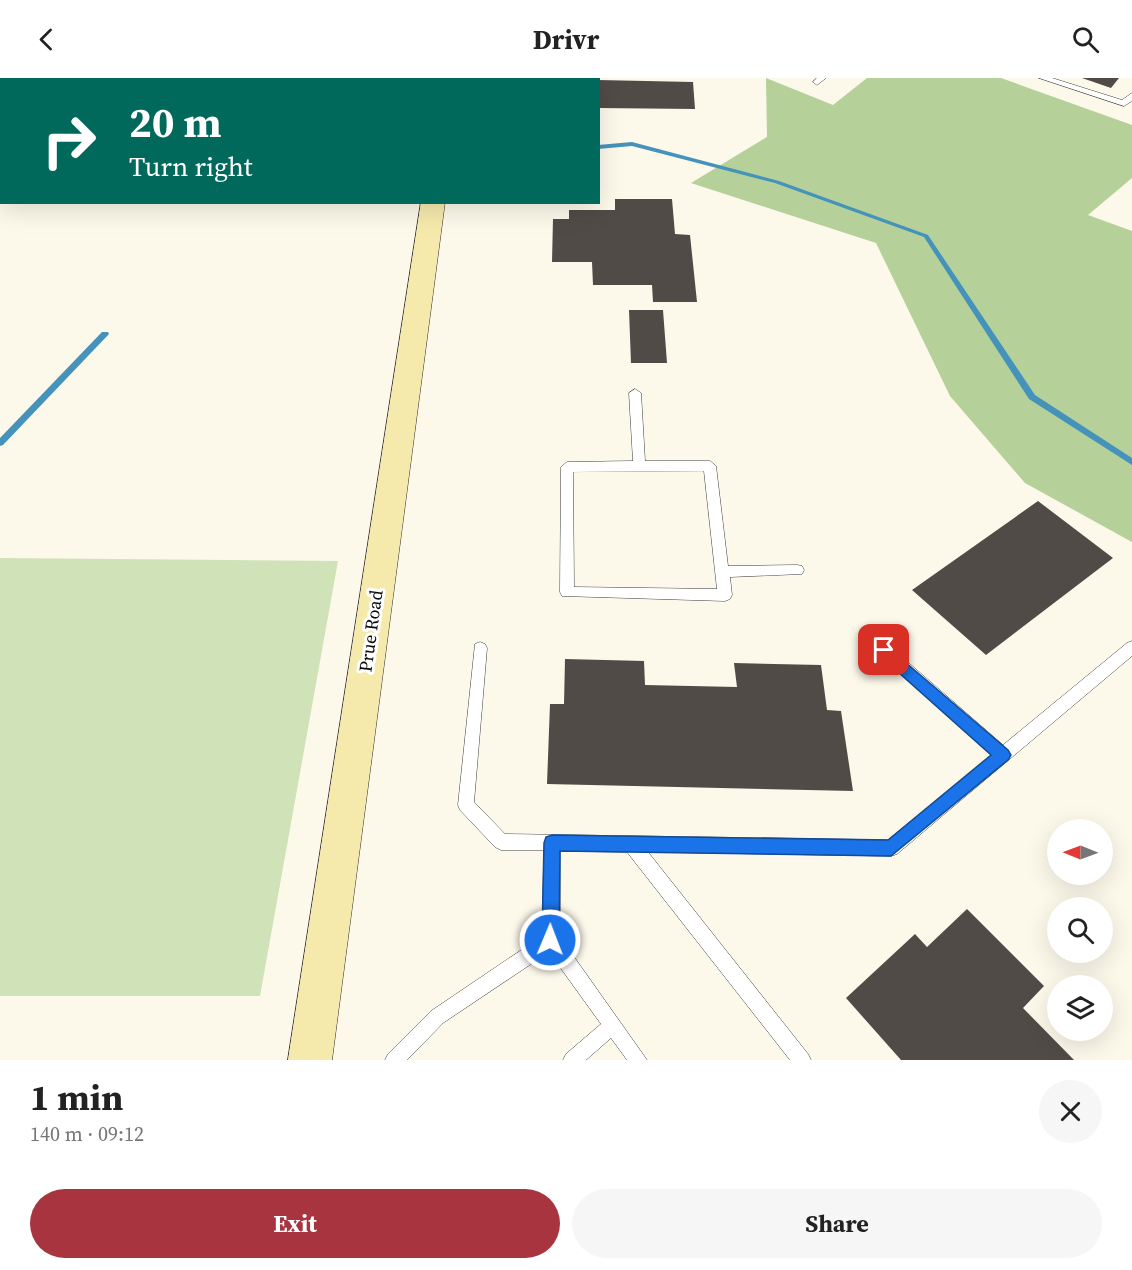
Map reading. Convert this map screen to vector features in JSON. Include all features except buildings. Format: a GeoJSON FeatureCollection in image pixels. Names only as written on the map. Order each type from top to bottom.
{"type":"FeatureCollection","features":[{"type":"Feature","properties":{"kind":"street","name":"Prue Road"},"geometry":{"type":"LineString","coordinates":[[310,1060],[433,204]]}},
{"type":"Feature","properties":{"kind":"lane"},"geometry":{"type":"LineString","coordinates":[[1043,78],[1128,99]]}},
{"type":"Feature","properties":{"kind":"lane"},"geometry":{"type":"LineString","coordinates":[[635,393],[639,466]]}},
{"type":"Feature","properties":{"kind":"lane"},"geometry":{"type":"LineString","coordinates":[[639,466],[710,466],[725,595],[567,592],[567,467],[639,466]]}},
{"type":"Feature","properties":{"kind":"lane"},"geometry":{"type":"LineString","coordinates":[[722,573],[797,570]]}},
{"type":"Feature","properties":{"kind":"lane"},"geometry":{"type":"LineString","coordinates":[[867,635],[1003,755]]}},
{"type":"Feature","properties":{"kind":"lane"},"geometry":{"type":"LineString","coordinates":[[480,648],[466,805],[501,842],[891,848],[1132,647]]}},
{"type":"Feature","properties":{"kind":"lane"},"geometry":{"type":"LineString","coordinates":[[552,843],[550,940],[638,1060]]}},
{"type":"Feature","properties":{"kind":"lane"},"geometry":{"type":"LineString","coordinates":[[631,844],[802,1060]]}},
{"type":"Feature","properties":{"kind":"lane"},"geometry":{"type":"LineString","coordinates":[[394,1060],[437,1017],[550,940]]}},
{"type":"Feature","properties":{"kind":"lane"},"geometry":{"type":"LineString","coordinates":[[572,1060],[613,1025]]}},
{"type":"Feature","properties":{"kind":"green space"},"geometry":{"type":"Polygon","coordinates":[[[766,78],[833,105],[867,78],[1001,78],[1132,125],[1132,178],[1088,215],[1132,231],[1132,542],[1025,483],[950,396],[876,243],[691,183],[767,137],[766,78]]]}},
{"type":"Feature","properties":{"kind":"green space"},"geometry":{"type":"Polygon","coordinates":[[[0,558],[338,561],[260,996],[0,996],[0,558]]]}},
{"type":"Feature","properties":{"kind":"waterway"},"geometry":{"type":"LineString","coordinates":[[600,147],[632,144],[777,182],[926,236],[1032,397],[1132,462]]}},
{"type":"Feature","properties":{"kind":"waterway"},"geometry":{"type":"LineString","coordinates":[[0,443],[105,334]]}},
{"type":"Feature","properties":{"kind":"route"},"geometry":{"type":"LineString","coordinates":[[550,940],[552,843],[891,848],[1003,755],[884,650]]}}]}
